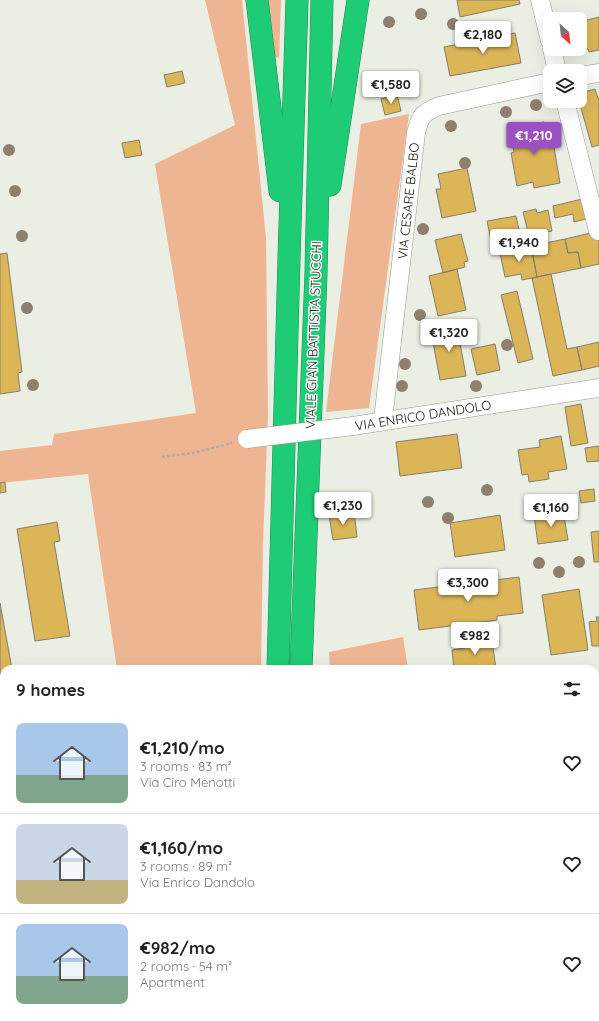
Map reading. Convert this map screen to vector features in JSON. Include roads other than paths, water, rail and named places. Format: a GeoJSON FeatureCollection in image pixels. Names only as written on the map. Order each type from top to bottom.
{"type":"FeatureCollection","features":[{"type":"Feature","properties":{"kind":"highway"},"geometry":{"type":"LineString","coordinates":[[256,0],[289,258]]}},
{"type":"Feature","properties":{"kind":"highway","name":"VIALE GIAN BATTISTA STUCCHI"},"geometry":{"type":"LineString","coordinates":[[278,665],[289,258],[298,0]]}},
{"type":"Feature","properties":{"kind":"highway","name":"VIALE GIAN BATTISTA STUCCHI"},"geometry":{"type":"LineString","coordinates":[[301,665],[316,273],[322,0]]}},
{"type":"Feature","properties":{"kind":"highway"},"geometry":{"type":"LineString","coordinates":[[316,273],[358,0]]}},
{"type":"Feature","properties":{"kind":"street"},"geometry":{"type":"LineString","coordinates":[[540,0],[543,12]]}},
{"type":"Feature","properties":{"kind":"street"},"geometry":{"type":"LineString","coordinates":[[587,75],[599,73]]}},
{"type":"Feature","properties":{"kind":"street","name":"VIA CESARE BALBO"},"geometry":{"type":"LineString","coordinates":[[383,420],[416,133],[421,117],[427,111],[439,106],[543,84]]}},
{"type":"Feature","properties":{"kind":"street"},"geometry":{"type":"LineString","coordinates":[[566,108],[598,232]]}},
{"type":"Feature","properties":{"kind":"street","name":"VIA ENRICO DANDOLO"},"geometry":{"type":"LineString","coordinates":[[247,439],[353,426],[383,420],[599,388]]}}]}
